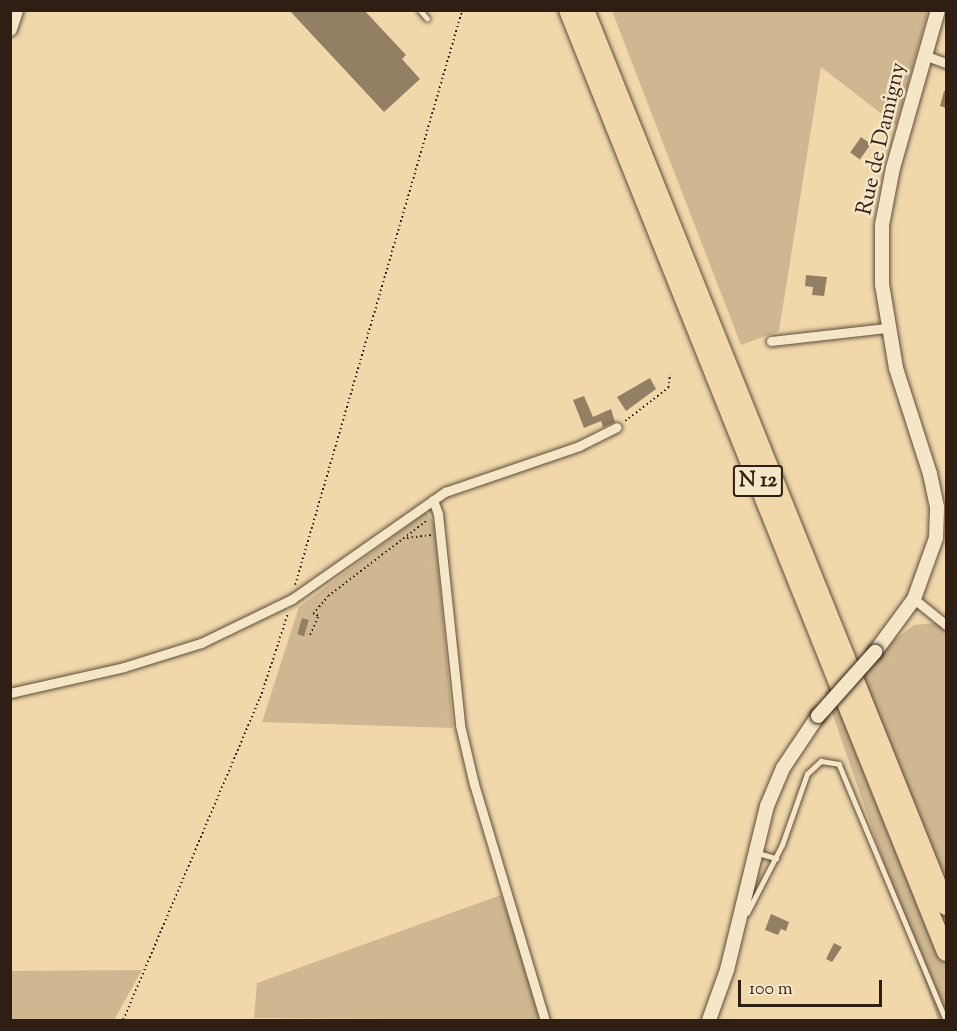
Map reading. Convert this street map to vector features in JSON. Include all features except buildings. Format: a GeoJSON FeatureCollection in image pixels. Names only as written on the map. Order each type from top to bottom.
{"type":"FeatureCollection","features":[{"type":"Feature","properties":{"kind":"highway","name":"N 12"},"geometry":{"type":"LineString","coordinates":[[568,10],[946,952]]}},
{"type":"Feature","properties":{"kind":"highway","name":"N 12"},"geometry":{"type":"LineString","coordinates":[[585,10],[946,906]]}},
{"type":"Feature","properties":{"kind":"street"},"geometry":{"type":"LineString","coordinates":[[10,29],[16,10]]}},
{"type":"Feature","properties":{"kind":"street","name":"Rue de Damigny"},"geometry":{"type":"LineString","coordinates":[[709,1020],[737,932],[767,806],[783,768],[818,716],[875,652],[914,599],[936,538],[937,507],[886,328],[882,284],[882,225],[892,168],[938,10]]}},
{"type":"Feature","properties":{"kind":"street"},"geometry":{"type":"LineString","coordinates":[[924,56],[946,63]]}},
{"type":"Feature","properties":{"kind":"street"},"geometry":{"type":"LineString","coordinates":[[771,341],[886,328]]}},
{"type":"Feature","properties":{"kind":"street"},"geometry":{"type":"LineString","coordinates":[[10,693],[124,667],[201,643],[292,599],[433,500],[579,446],[617,427]]}},
{"type":"Feature","properties":{"kind":"street"},"geometry":{"type":"LineString","coordinates":[[433,500],[440,534],[460,725],[474,784],[545,1020]]}},
{"type":"Feature","properties":{"kind":"street"},"geometry":{"type":"LineString","coordinates":[[914,599],[946,625]]}},
{"type":"Feature","properties":{"kind":"lane"},"geometry":{"type":"LineString","coordinates":[[420,10],[427,18]]}},
{"type":"Feature","properties":{"kind":"lane"},"geometry":{"type":"LineString","coordinates":[[737,932],[776,858],[807,774],[821,761],[839,764],[946,1020]]}},
{"type":"Feature","properties":{"kind":"lane"},"geometry":{"type":"LineString","coordinates":[[756,853],[776,858]]}},
{"type":"Feature","properties":{"kind":"path"},"geometry":{"type":"LineString","coordinates":[[123,1020],[260,698],[292,599],[462,10]]}},
{"type":"Feature","properties":{"kind":"path"},"geometry":{"type":"LineString","coordinates":[[617,427],[668,388],[670,374]]}},
{"type":"Feature","properties":{"kind":"path"},"geometry":{"type":"LineString","coordinates":[[310,635],[318,616],[313,614],[328,596],[426,521]]}},
{"type":"Feature","properties":{"kind":"path"},"geometry":{"type":"LineString","coordinates":[[406,538],[440,534]]}},
{"type":"Feature","properties":{"kind":"shaded area"},"geometry":{"type":"Polygon","coordinates":[[[612,11],[928,11],[896,125],[821,67],[779,331],[741,345],[612,11]]]}},
{"type":"Feature","properties":{"kind":"shaded area"},"geometry":{"type":"Polygon","coordinates":[[[426,512],[434,523],[453,728],[262,722],[299,607],[426,512]]]}},
{"type":"Feature","properties":{"kind":"shaded area"},"geometry":{"type":"Polygon","coordinates":[[[946,622],[946,1020],[938,1020],[825,692],[914,625],[946,622]]]}},
{"type":"Feature","properties":{"kind":"shaded area"},"geometry":{"type":"Polygon","coordinates":[[[501,895],[546,1020],[254,1018],[257,983],[501,895]]]}},
{"type":"Feature","properties":{"kind":"shaded area"},"geometry":{"type":"Polygon","coordinates":[[[142,970],[114,1020],[11,1020],[11,971],[142,970]]]}}]}
